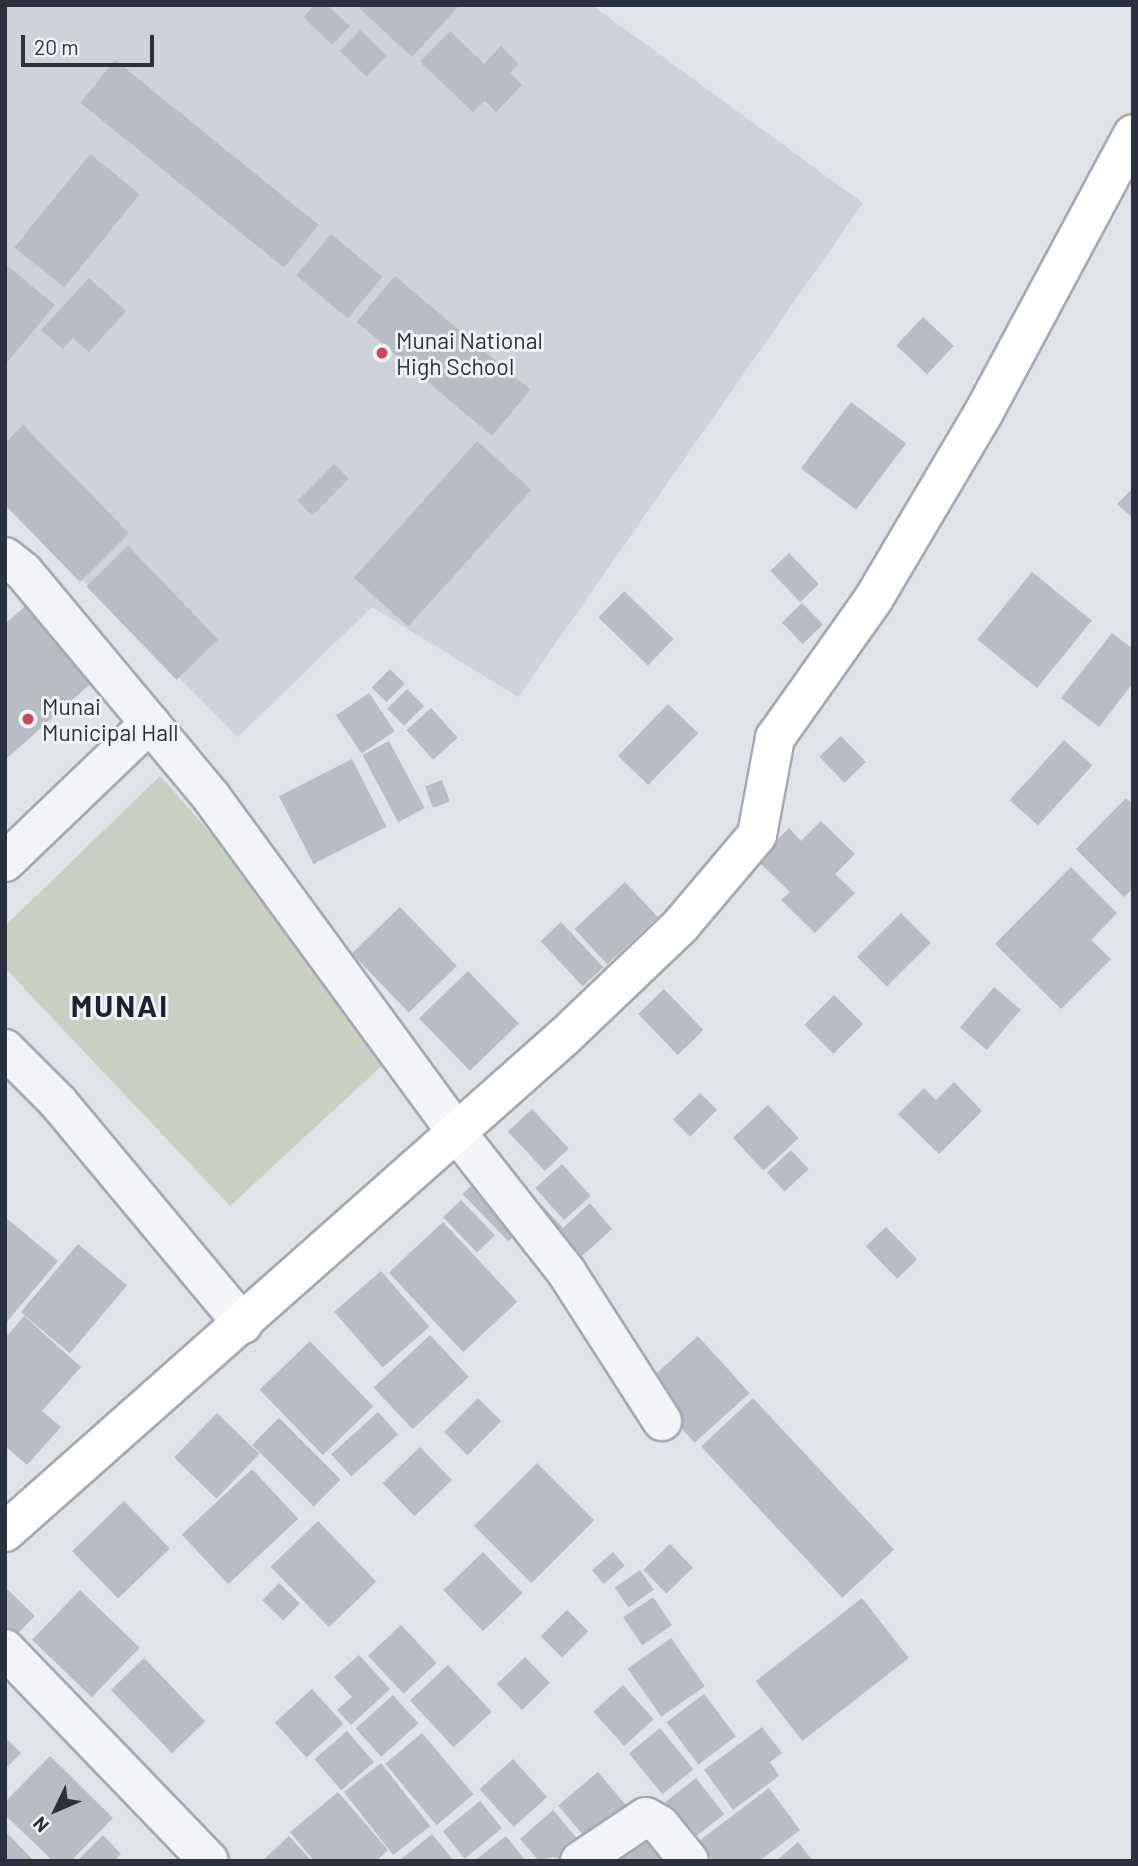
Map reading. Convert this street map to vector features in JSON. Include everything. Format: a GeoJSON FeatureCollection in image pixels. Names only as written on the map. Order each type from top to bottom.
{"type":"FeatureCollection","features":[{"type":"Feature","properties":{"kind":"main road"},"geometry":{"type":"LineString","coordinates":[[5,1532],[457,1133],[681,925],[757,835],[775,738],[874,598],[942,482],[1133,134]]}},
{"type":"Feature","properties":{"kind":"street"},"geometry":{"type":"LineString","coordinates":[[5,557],[23,570],[212,798],[457,1133],[567,1273],[662,1421]]}},
{"type":"Feature","properties":{"kind":"street"},"geometry":{"type":"LineString","coordinates":[[5,862],[150,723]]}},
{"type":"Feature","properties":{"kind":"street"},"geometry":{"type":"LineString","coordinates":[[5,1049],[58,1102],[243,1324]]}},
{"type":"Feature","properties":{"kind":"street"},"geometry":{"type":"LineString","coordinates":[[5,1649],[209,1861]]}},
{"type":"Feature","properties":{"kind":"street"},"geometry":{"type":"LineString","coordinates":[[580,1861],[646,1817],[660,1825],[689,1861]]}},
{"type":"Feature","properties":{"kind":"shaded area","name":"Munai National High School"},"geometry":{"type":"Polygon","coordinates":[[[5,5],[592,5],[863,203],[518,697],[372,607],[238,737],[5,503],[5,5]]]}},
{"type":"Feature","properties":{"kind":"green space"},"geometry":{"type":"Polygon","coordinates":[[[160,776],[401,1048],[230,1206],[5,968],[5,926],[160,776]]]}},
{"type":"Feature","properties":{"kind":"building"},"geometry":{"type":"Polygon","coordinates":[[[315,5],[327,5],[350,26],[332,45],[303,17],[315,5]]]}},
{"type":"Feature","properties":{"kind":"building"},"geometry":{"type":"Polygon","coordinates":[[[362,5],[460,5],[412,57],[359,8],[362,5]]]}},
{"type":"Feature","properties":{"kind":"building"},"geometry":{"type":"Polygon","coordinates":[[[360,30],[387,56],[366,77],[340,51],[360,30]]]}},
{"type":"Feature","properties":{"kind":"building"},"geometry":{"type":"Polygon","coordinates":[[[450,31],[484,64],[501,46],[519,64],[510,73],[522,85],[496,112],[485,101],[473,112],[420,62],[450,31]]]}},
{"type":"Feature","properties":{"kind":"building"},"geometry":{"type":"Polygon","coordinates":[[[115,60],[319,225],[284,268],[80,103],[115,60]]]}},
{"type":"Feature","properties":{"kind":"building"},"geometry":{"type":"Polygon","coordinates":[[[90,154],[140,194],[64,288],[14,247],[90,154]]]}},
{"type":"Feature","properties":{"kind":"building"},"geometry":{"type":"Polygon","coordinates":[[[331,234],[382,277],[348,318],[296,275],[331,234]]]}},
{"type":"Feature","properties":{"kind":"building"},"geometry":{"type":"Polygon","coordinates":[[[5,264],[55,305],[5,365],[5,264]]]}},
{"type":"Feature","properties":{"kind":"building"},"geometry":{"type":"Polygon","coordinates":[[[395,276],[531,390],[492,436],[356,322],[395,276]]]}},
{"type":"Feature","properties":{"kind":"building"},"geometry":{"type":"Polygon","coordinates":[[[89,278],[126,311],[89,352],[73,338],[63,349],[41,330],[89,278]]]}},
{"type":"Feature","properties":{"kind":"building"},"geometry":{"type":"Polygon","coordinates":[[[923,317],[954,346],[927,374],[896,346],[923,317]]]}},
{"type":"Feature","properties":{"kind":"building"},"geometry":{"type":"Polygon","coordinates":[[[851,402],[906,444],[856,510],[801,468],[851,402]]]}},
{"type":"Feature","properties":{"kind":"building"},"geometry":{"type":"Polygon","coordinates":[[[23,425],[129,533],[80,582],[5,505],[5,443],[23,425]]]}},
{"type":"Feature","properties":{"kind":"building"},"geometry":{"type":"Polygon","coordinates":[[[477,441],[531,490],[408,627],[354,578],[477,441]]]}},
{"type":"Feature","properties":{"kind":"building"},"geometry":{"type":"Polygon","coordinates":[[[334,464],[349,479],[312,516],[297,501],[334,464]]]}},
{"type":"Feature","properties":{"kind":"building"},"geometry":{"type":"Polygon","coordinates":[[[1133,488],[1133,518],[1117,504],[1133,488]]]}},
{"type":"Feature","properties":{"kind":"building"},"geometry":{"type":"Polygon","coordinates":[[[128,546],[218,640],[177,680],[86,586],[128,546]]]}},
{"type":"Feature","properties":{"kind":"building"},"geometry":{"type":"Polygon","coordinates":[[[789,553],[819,584],[800,602],[770,571],[789,553]]]}},
{"type":"Feature","properties":{"kind":"building"},"geometry":{"type":"Polygon","coordinates":[[[1032,572],[1092,620],[1037,688],[977,640],[1032,572]]]}},
{"type":"Feature","properties":{"kind":"building"},"geometry":{"type":"Polygon","coordinates":[[[624,591],[674,639],[648,666],[598,618],[624,591]]]}},
{"type":"Feature","properties":{"kind":"building","name":"Munai Municipal Hall"},"geometry":{"type":"Polygon","coordinates":[[[29,603],[96,679],[5,760],[5,624],[29,603]]]}},
{"type":"Feature","properties":{"kind":"building"},"geometry":{"type":"Polygon","coordinates":[[[802,603],[823,625],[803,644],[782,622],[802,603]]]}},
{"type":"Feature","properties":{"kind":"building"},"geometry":{"type":"Polygon","coordinates":[[[1112,633],[1133,649],[1133,683],[1099,727],[1061,698],[1112,633]]]}},
{"type":"Feature","properties":{"kind":"building"},"geometry":{"type":"Polygon","coordinates":[[[390,669],[405,684],[386,702],[372,687],[390,669]]]}},
{"type":"Feature","properties":{"kind":"building"},"geometry":{"type":"Polygon","coordinates":[[[407,689],[424,706],[404,726],[387,709],[407,689]]]}},
{"type":"Feature","properties":{"kind":"building"},"geometry":{"type":"Polygon","coordinates":[[[369,693],[395,731],[362,754],[336,715],[369,693]]]}},
{"type":"Feature","properties":{"kind":"building"},"geometry":{"type":"Polygon","coordinates":[[[668,704],[698,733],[648,785],[618,756],[668,704]]]}},
{"type":"Feature","properties":{"kind":"building"},"geometry":{"type":"Polygon","coordinates":[[[431,708],[458,738],[433,760],[406,730],[431,708]]]}},
{"type":"Feature","properties":{"kind":"building"},"geometry":{"type":"Polygon","coordinates":[[[841,736],[866,762],[844,783],[819,757],[841,736]]]}},
{"type":"Feature","properties":{"kind":"building"},"geometry":{"type":"Polygon","coordinates":[[[1064,740],[1092,765],[1038,826],[1010,800],[1064,740]]]}},
{"type":"Feature","properties":{"kind":"building"},"geometry":{"type":"Polygon","coordinates":[[[389,741],[425,808],[398,822],[363,755],[389,741]]]}},
{"type":"Feature","properties":{"kind":"building"},"geometry":{"type":"Polygon","coordinates":[[[352,759],[387,827],[313,864],[279,796],[352,759]]]}},
{"type":"Feature","properties":{"kind":"building"},"geometry":{"type":"Polygon","coordinates":[[[442,780],[450,802],[433,808],[425,786],[442,780]]]}},
{"type":"Feature","properties":{"kind":"building"},"geometry":{"type":"Polygon","coordinates":[[[1126,798],[1133,805],[1133,889],[1124,897],[1076,849],[1126,798]]]}},
{"type":"Feature","properties":{"kind":"building"},"geometry":{"type":"Polygon","coordinates":[[[821,821],[855,854],[835,874],[855,893],[815,933],[781,900],[790,892],[757,860],[789,828],[801,841],[821,821]]]}},
{"type":"Feature","properties":{"kind":"building"},"geometry":{"type":"Polygon","coordinates":[[[1071,867],[1117,913],[1091,940],[1111,959],[1061,1009],[995,944],[1071,867]]]}},
{"type":"Feature","properties":{"kind":"building"},"geometry":{"type":"Polygon","coordinates":[[[625,882],[658,917],[607,964],[575,929],[625,882]]]}},
{"type":"Feature","properties":{"kind":"building"},"geometry":{"type":"Polygon","coordinates":[[[400,907],[457,966],[409,1013],[352,954],[400,907]]]}},
{"type":"Feature","properties":{"kind":"building"},"geometry":{"type":"Polygon","coordinates":[[[901,913],[931,943],[887,987],[857,957],[901,913]]]}},
{"type":"Feature","properties":{"kind":"building"},"geometry":{"type":"Polygon","coordinates":[[[561,922],[603,967],[583,986],[541,941],[561,922]]]}},
{"type":"Feature","properties":{"kind":"building"},"geometry":{"type":"Polygon","coordinates":[[[468,971],[519,1024],[470,1071],[419,1018],[468,971]]]}},
{"type":"Feature","properties":{"kind":"building"},"geometry":{"type":"Polygon","coordinates":[[[994,987],[1021,1009],[987,1050],[960,1028],[994,987]]]}},
{"type":"Feature","properties":{"kind":"building"},"geometry":{"type":"Polygon","coordinates":[[[664,989],[704,1030],[678,1055],[638,1014],[664,989]]]}},
{"type":"Feature","properties":{"kind":"building"},"geometry":{"type":"Polygon","coordinates":[[[834,995],[863,1024],[833,1054],[804,1025],[834,995]]]}},
{"type":"Feature","properties":{"kind":"building"},"geometry":{"type":"Polygon","coordinates":[[[954,1082],[982,1111],[939,1154],[898,1114],[924,1088],[936,1100],[954,1082]]]}},
{"type":"Feature","properties":{"kind":"building"},"geometry":{"type":"Polygon","coordinates":[[[700,1093],[717,1110],[690,1137],[673,1120],[700,1093]]]}},
{"type":"Feature","properties":{"kind":"building"},"geometry":{"type":"Polygon","coordinates":[[[768,1105],[799,1138],[764,1171],[733,1138],[768,1105]]]}},
{"type":"Feature","properties":{"kind":"building"},"geometry":{"type":"Polygon","coordinates":[[[532,1109],[569,1148],[545,1171],[508,1132],[532,1109]]]}},
{"type":"Feature","properties":{"kind":"building"},"geometry":{"type":"Polygon","coordinates":[[[791,1150],[809,1169],[785,1192],[767,1173],[791,1150]]]}},
{"type":"Feature","properties":{"kind":"building"},"geometry":{"type":"Polygon","coordinates":[[[562,1164],[591,1196],[564,1220],[535,1188],[562,1164]]]}},
{"type":"Feature","properties":{"kind":"building"},"geometry":{"type":"Polygon","coordinates":[[[477,1180],[523,1227],[508,1241],[463,1194],[477,1180]]]}},
{"type":"Feature","properties":{"kind":"building"},"geometry":{"type":"Polygon","coordinates":[[[521,1183],[563,1228],[590,1203],[612,1229],[571,1266],[506,1195],[521,1183]]]}},
{"type":"Feature","properties":{"kind":"building"},"geometry":{"type":"Polygon","coordinates":[[[461,1200],[495,1235],[477,1253],[443,1217],[461,1200]]]}},
{"type":"Feature","properties":{"kind":"building"},"geometry":{"type":"Polygon","coordinates":[[[5,1217],[58,1261],[5,1324],[5,1217]]]}},
{"type":"Feature","properties":{"kind":"building"},"geometry":{"type":"Polygon","coordinates":[[[443,1222],[517,1302],[463,1352],[389,1272],[443,1222]]]}},
{"type":"Feature","properties":{"kind":"building"},"geometry":{"type":"Polygon","coordinates":[[[886,1227],[917,1259],[897,1279],[866,1246],[886,1227]]]}},
{"type":"Feature","properties":{"kind":"building"},"geometry":{"type":"Polygon","coordinates":[[[78,1244],[127,1285],[70,1353],[21,1312],[78,1244]]]}},
{"type":"Feature","properties":{"kind":"building"},"geometry":{"type":"Polygon","coordinates":[[[381,1271],[430,1327],[383,1368],[334,1312],[381,1271]]]}},
{"type":"Feature","properties":{"kind":"building"},"geometry":{"type":"Polygon","coordinates":[[[24,1316],[81,1367],[42,1411],[61,1427],[27,1465],[5,1446],[5,1338],[24,1316]]]}},
{"type":"Feature","properties":{"kind":"building"},"geometry":{"type":"Polygon","coordinates":[[[430,1335],[469,1377],[413,1429],[374,1388],[430,1335]]]}},
{"type":"Feature","properties":{"kind":"building"},"geometry":{"type":"Polygon","coordinates":[[[698,1336],[750,1393],[695,1443],[643,1386],[698,1336]]]}},
{"type":"Feature","properties":{"kind":"building"},"geometry":{"type":"Polygon","coordinates":[[[310,1341],[373,1406],[323,1455],[260,1390],[310,1341]]]}},
{"type":"Feature","properties":{"kind":"building"},"geometry":{"type":"Polygon","coordinates":[[[478,1398],[501,1421],[467,1455],[444,1432],[478,1398]]]}},
{"type":"Feature","properties":{"kind":"building"},"geometry":{"type":"Polygon","coordinates":[[[753,1398],[894,1549],[842,1598],[701,1446],[753,1398]]]}},
{"type":"Feature","properties":{"kind":"building"},"geometry":{"type":"Polygon","coordinates":[[[378,1412],[398,1434],[351,1476],[331,1454],[378,1412]]]}},
{"type":"Feature","properties":{"kind":"building"},"geometry":{"type":"Polygon","coordinates":[[[217,1413],[259,1454],[216,1499],[174,1458],[217,1413]]]}},
{"type":"Feature","properties":{"kind":"building"},"geometry":{"type":"Polygon","coordinates":[[[279,1418],[341,1480],[314,1506],[252,1445],[279,1418]]]}},
{"type":"Feature","properties":{"kind":"building"},"geometry":{"type":"Polygon","coordinates":[[[420,1447],[452,1480],[415,1516],[383,1483],[420,1447]]]}},
{"type":"Feature","properties":{"kind":"building"},"geometry":{"type":"Polygon","coordinates":[[[537,1463],[594,1520],[531,1583],[474,1526],[537,1463]]]}},
{"type":"Feature","properties":{"kind":"building"},"geometry":{"type":"Polygon","coordinates":[[[252,1469],[298,1519],[228,1584],[182,1534],[252,1469]]]}},
{"type":"Feature","properties":{"kind":"building"},"geometry":{"type":"Polygon","coordinates":[[[124,1501],[170,1548],[118,1598],[72,1551],[124,1501]]]}},
{"type":"Feature","properties":{"kind":"building"},"geometry":{"type":"Polygon","coordinates":[[[318,1521],[376,1581],[329,1627],[271,1567],[318,1521]]]}},
{"type":"Feature","properties":{"kind":"building"},"geometry":{"type":"Polygon","coordinates":[[[670,1544],[693,1568],[666,1593],[643,1570],[670,1544]]]}},
{"type":"Feature","properties":{"kind":"building"},"geometry":{"type":"Polygon","coordinates":[[[483,1552],[523,1593],[483,1631],[443,1590],[483,1552]]]}},
{"type":"Feature","properties":{"kind":"building"},"geometry":{"type":"Polygon","coordinates":[[[613,1552],[625,1566],[604,1584],[592,1570],[613,1552]]]}},
{"type":"Feature","properties":{"kind":"building"},"geometry":{"type":"Polygon","coordinates":[[[640,1570],[654,1590],[628,1607],[615,1588],[640,1570]]]}},
{"type":"Feature","properties":{"kind":"building"},"geometry":{"type":"Polygon","coordinates":[[[279,1583],[300,1603],[283,1620],[262,1600],[279,1583]]]}},
{"type":"Feature","properties":{"kind":"building"},"geometry":{"type":"Polygon","coordinates":[[[5,1587],[35,1616],[15,1636],[5,1626],[5,1587]]]}},
{"type":"Feature","properties":{"kind":"building"},"geometry":{"type":"Polygon","coordinates":[[[80,1590],[140,1648],[92,1697],[32,1640],[80,1590]]]}},
{"type":"Feature","properties":{"kind":"building"},"geometry":{"type":"Polygon","coordinates":[[[653,1597],[672,1625],[642,1645],[623,1617],[653,1597]]]}},
{"type":"Feature","properties":{"kind":"building"},"geometry":{"type":"Polygon","coordinates":[[[862,1598],[909,1658],[802,1741],[756,1681],[862,1598]]]}},
{"type":"Feature","properties":{"kind":"building"},"geometry":{"type":"Polygon","coordinates":[[[567,1610],[588,1631],[562,1657],[541,1636],[567,1610]]]}},
{"type":"Feature","properties":{"kind":"building"},"geometry":{"type":"Polygon","coordinates":[[[401,1625],[436,1663],[404,1694],[368,1656],[401,1625]]]}},
{"type":"Feature","properties":{"kind":"building"},"geometry":{"type":"Polygon","coordinates":[[[671,1638],[705,1686],[661,1717],[628,1668],[671,1638]]]}},
{"type":"Feature","properties":{"kind":"building"},"geometry":{"type":"Polygon","coordinates":[[[359,1655],[390,1689],[351,1725],[337,1710],[352,1697],[334,1677],[359,1655]]]}},
{"type":"Feature","properties":{"kind":"building"},"geometry":{"type":"Polygon","coordinates":[[[525,1657],[550,1683],[522,1710],[497,1684],[525,1657]]]}},
{"type":"Feature","properties":{"kind":"building"},"geometry":{"type":"Polygon","coordinates":[[[144,1658],[205,1721],[172,1753],[111,1690],[144,1658]]]}},
{"type":"Feature","properties":{"kind":"building"},"geometry":{"type":"Polygon","coordinates":[[[448,1665],[492,1712],[454,1747],[410,1700],[448,1665]]]}},
{"type":"Feature","properties":{"kind":"building"},"geometry":{"type":"Polygon","coordinates":[[[623,1685],[654,1719],[624,1746],[593,1712],[623,1685]]]}},
{"type":"Feature","properties":{"kind":"building"},"geometry":{"type":"Polygon","coordinates":[[[312,1689],[343,1724],[306,1757],[275,1722],[312,1689]]]}},
{"type":"Feature","properties":{"kind":"building"},"geometry":{"type":"Polygon","coordinates":[[[704,1694],[736,1736],[698,1765],[666,1722],[704,1694]]]}},
{"type":"Feature","properties":{"kind":"building"},"geometry":{"type":"Polygon","coordinates":[[[393,1695],[418,1723],[381,1757],[356,1728],[393,1695]]]}},
{"type":"Feature","properties":{"kind":"building"},"geometry":{"type":"Polygon","coordinates":[[[762,1727],[782,1753],[770,1762],[779,1776],[733,1810],[704,1770],[762,1727]]]}},
{"type":"Feature","properties":{"kind":"building"},"geometry":{"type":"Polygon","coordinates":[[[660,1728],[693,1769],[662,1794],[629,1753],[660,1728]]]}},
{"type":"Feature","properties":{"kind":"building"},"geometry":{"type":"Polygon","coordinates":[[[347,1731],[374,1762],[341,1790],[315,1759],[347,1731]]]}},
{"type":"Feature","properties":{"kind":"building"},"geometry":{"type":"Polygon","coordinates":[[[422,1733],[473,1794],[437,1825],[385,1764],[422,1733]]]}},
{"type":"Feature","properties":{"kind":"building"},"geometry":{"type":"Polygon","coordinates":[[[5,1737],[21,1753],[5,1769],[5,1737]]]}},
{"type":"Feature","properties":{"kind":"building"},"geometry":{"type":"Polygon","coordinates":[[[50,1756],[113,1818],[71,1861],[53,1861],[5,1815],[5,1802],[50,1756]]]}},
{"type":"Feature","properties":{"kind":"building"},"geometry":{"type":"Polygon","coordinates":[[[513,1759],[547,1797],[514,1827],[480,1789],[513,1759]]]}},
{"type":"Feature","properties":{"kind":"building"},"geometry":{"type":"Polygon","coordinates":[[[381,1763],[430,1826],[393,1855],[344,1792],[381,1763]]]}},
{"type":"Feature","properties":{"kind":"building"},"geometry":{"type":"Polygon","coordinates":[[[598,1772],[633,1814],[594,1848],[558,1805],[598,1772]]]}},
{"type":"Feature","properties":{"kind":"building"},"geometry":{"type":"Polygon","coordinates":[[[696,1778],[724,1814],[694,1838],[665,1802],[696,1778]]]}},
{"type":"Feature","properties":{"kind":"building"},"geometry":{"type":"Polygon","coordinates":[[[769,1788],[800,1830],[759,1861],[713,1861],[699,1841],[769,1788]]]}},
{"type":"Feature","properties":{"kind":"building"},"geometry":{"type":"Polygon","coordinates":[[[338,1792],[388,1850],[376,1861],[314,1861],[290,1832],[338,1792]]]}},
{"type":"Feature","properties":{"kind":"building"},"geometry":{"type":"Polygon","coordinates":[[[480,1801],[502,1828],[465,1858],[443,1831],[480,1801]]]}},
{"type":"Feature","properties":{"kind":"building"},"geometry":{"type":"Polygon","coordinates":[[[553,1810],[586,1849],[572,1861],[552,1857],[539,1861],[520,1839],[553,1810]]]}},
{"type":"Feature","properties":{"kind":"building"},"geometry":{"type":"Polygon","coordinates":[[[648,1829],[675,1861],[611,1861],[648,1829]]]}},
{"type":"Feature","properties":{"kind":"building"},"geometry":{"type":"Polygon","coordinates":[[[7,1833],[34,1861],[5,1861],[7,1833]]]}},
{"type":"Feature","properties":{"kind":"building"},"geometry":{"type":"Polygon","coordinates":[[[432,1834],[454,1861],[399,1861],[432,1834]]]}},
{"type":"Feature","properties":{"kind":"building"},"geometry":{"type":"Polygon","coordinates":[[[103,1835],[121,1854],[114,1861],[77,1861],[103,1835]]]}},
{"type":"Feature","properties":{"kind":"building"},"geometry":{"type":"Polygon","coordinates":[[[289,1836],[312,1861],[262,1861],[289,1836]]]}},
{"type":"Feature","properties":{"kind":"building"},"geometry":{"type":"Polygon","coordinates":[[[506,1836],[526,1861],[474,1861],[506,1836]]]}},
{"type":"Feature","properties":{"kind":"building"},"geometry":{"type":"Polygon","coordinates":[[[798,1842],[813,1861],[776,1861],[798,1842]]]}},
{"type":"Feature","properties":{"kind":"place","name":"Munai National High School"},"geometry":{"type":"Point","coordinates":[382,353]}},
{"type":"Feature","properties":{"kind":"place","name":"Munai Municipal Hall"},"geometry":{"type":"Point","coordinates":[28,719]}},
{"type":"Feature","properties":{"kind":"district","name":"MUNAI"},"geometry":{"type":"Point","coordinates":[120,1005]}}]}
